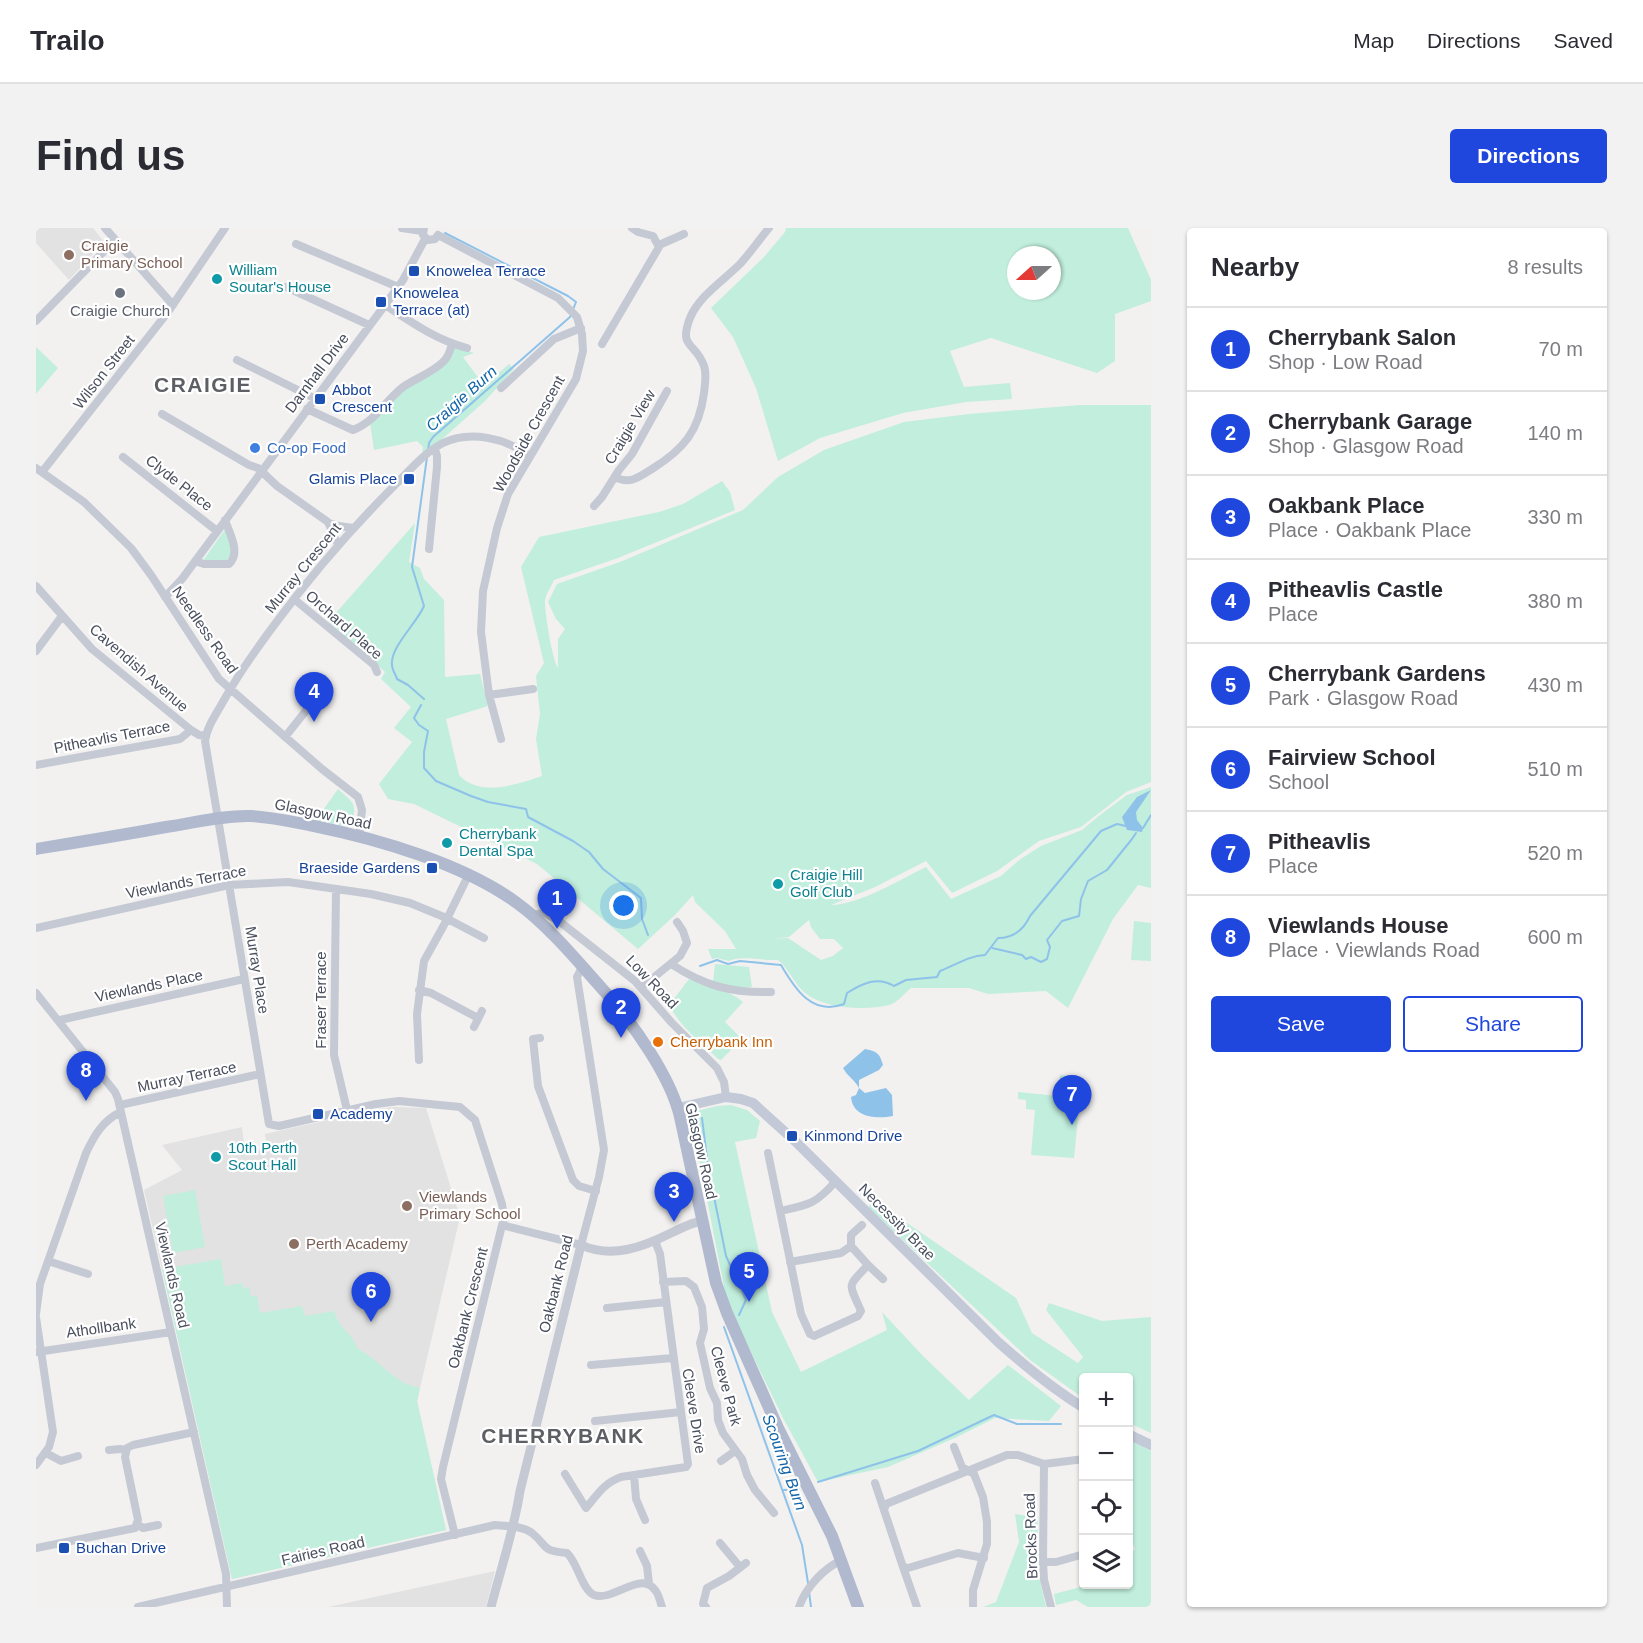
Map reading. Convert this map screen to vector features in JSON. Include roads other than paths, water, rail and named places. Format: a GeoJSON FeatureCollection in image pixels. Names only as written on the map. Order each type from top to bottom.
{"type":"FeatureCollection","features":[{"type":"Feature","properties":{"kind":"main road","name":"Glasgow Road"},"geometry":{"type":"LineString","coordinates":[[36,849],[218,819],[264,817],[359,836],[399,848],[468,876],[508,897],[533,915],[633,1026],[672,1094],[678,1108],[716,1283],[778,1428],[832,1536],[858,1607]]}},
{"type":"Feature","properties":{"kind":"main road","name":"Necessity Brae"},"geometry":{"type":"LineString","coordinates":[[678,1108],[726,1097],[753,1103],[795,1141],[998,1342],[1024,1365],[1079,1405]]}},
{"type":"Feature","properties":{"kind":"main road"},"geometry":{"type":"LineString","coordinates":[[1133,1436],[1151,1445]]}},
{"type":"Feature","properties":{"kind":"street"},"geometry":{"type":"LineString","coordinates":[[105,228],[173,305]]}},
{"type":"Feature","properties":{"kind":"street","name":"Wilson Street"},"geometry":{"type":"LineString","coordinates":[[39,470],[173,305],[225,228]]}},
{"type":"Feature","properties":{"kind":"street"},"geometry":{"type":"LineString","coordinates":[[402,228],[424,233],[433,240],[438,232],[550,292],[572,310],[581,328],[554,339],[501,388]]}},
{"type":"Feature","properties":{"kind":"street"},"geometry":{"type":"LineString","coordinates":[[602,344],[658,250],[659,245],[653,236],[632,228]]}},
{"type":"Feature","properties":{"kind":"street","name":"Craigie View"},"geometry":{"type":"LineString","coordinates":[[615,477],[633,481],[668,459],[690,437],[700,414],[706,374],[703,363],[687,343],[685,336],[691,315],[704,297],[742,262],[769,228]]}},
{"type":"Feature","properties":{"kind":"street","name":"Darnhall Drive"},"geometry":{"type":"LineString","coordinates":[[165,597],[177,586],[385,305],[398,286],[424,233]]}},
{"type":"Feature","properties":{"kind":"street"},"geometry":{"type":"LineString","coordinates":[[659,245],[684,234]]}},
{"type":"Feature","properties":{"kind":"street"},"geometry":{"type":"LineString","coordinates":[[36,321],[116,240]]}},
{"type":"Feature","properties":{"kind":"street"},"geometry":{"type":"LineString","coordinates":[[296,244],[398,286]]}},
{"type":"Feature","properties":{"kind":"street"},"geometry":{"type":"LineString","coordinates":[[286,287],[369,325]]}},
{"type":"Feature","properties":{"kind":"street"},"geometry":{"type":"LineString","coordinates":[[385,305],[420,328],[452,344],[467,348]]}},
{"type":"Feature","properties":{"kind":"street","name":"Woodside Crescent"},"geometry":{"type":"LineString","coordinates":[[501,739],[489,695],[481,632],[483,591],[497,528],[508,494],[576,379],[583,351],[581,328]]}},
{"type":"Feature","properties":{"kind":"street"},"geometry":{"type":"LineString","coordinates":[[307,409],[353,430],[361,427],[370,422],[386,402],[405,385],[442,363],[449,355],[452,344]]}},
{"type":"Feature","properties":{"kind":"street"},"geometry":{"type":"LineString","coordinates":[[237,360],[314,398]]}},
{"type":"Feature","properties":{"kind":"street","name":"Craigie View"},"geometry":{"type":"LineString","coordinates":[[594,506],[632,454],[667,391]]}},
{"type":"Feature","properties":{"kind":"street"},"geometry":{"type":"LineString","coordinates":[[162,414],[261,471],[328,522],[353,528]]}},
{"type":"Feature","properties":{"kind":"street","name":"Murray Crescent"},"geometry":{"type":"LineString","coordinates":[[206,736],[230,688],[294,599],[353,528],[430,453],[441,444],[456,439],[478,437],[499,440],[530,456]]}},
{"type":"Feature","properties":{"kind":"street"},"geometry":{"type":"LineString","coordinates":[[429,549],[437,467],[437,456],[430,453]]}},
{"type":"Feature","properties":{"kind":"street","name":"Clyde Place"},"geometry":{"type":"LineString","coordinates":[[123,457],[217,531]]}},
{"type":"Feature","properties":{"kind":"street","name":"Needless Road"},"geometry":{"type":"LineString","coordinates":[[39,470],[74,494],[131,548],[215,674],[328,774],[358,797],[362,810],[359,836]]}},
{"type":"Feature","properties":{"kind":"street"},"geometry":{"type":"LineString","coordinates":[[195,561],[204,564],[229,564],[234,560],[236,554],[225,520]]}},
{"type":"Feature","properties":{"kind":"street"},"geometry":{"type":"LineString","coordinates":[[328,522],[338,545]]}},
{"type":"Feature","properties":{"kind":"street","name":"Cavendish Avenue"},"geometry":{"type":"LineString","coordinates":[[36,586],[92,649],[191,730],[206,736]]}},
{"type":"Feature","properties":{"kind":"street","name":"Orchard Place"},"geometry":{"type":"LineString","coordinates":[[294,599],[374,665],[377,672]]}},
{"type":"Feature","properties":{"kind":"street"},"geometry":{"type":"LineString","coordinates":[[36,651],[63,616]]}},
{"type":"Feature","properties":{"kind":"street"},"geometry":{"type":"LineString","coordinates":[[489,695],[533,689]]}},
{"type":"Feature","properties":{"kind":"street"},"geometry":{"type":"LineString","coordinates":[[285,737],[316,698]]}},
{"type":"Feature","properties":{"kind":"street","name":"Pitheavlis Terrace"},"geometry":{"type":"LineString","coordinates":[[36,765],[180,739],[191,730]]}},
{"type":"Feature","properties":{"kind":"street"},"geometry":{"type":"LineString","coordinates":[[206,736],[218,819]]}},
{"type":"Feature","properties":{"kind":"street","name":"Murray Place"},"geometry":{"type":"LineString","coordinates":[[218,819],[260,1074],[271,1126]]}},
{"type":"Feature","properties":{"kind":"street"},"geometry":{"type":"LineString","coordinates":[[419,1060],[417,1014],[426,956],[468,876]]}},
{"type":"Feature","properties":{"kind":"street","name":"Viewlands Terrace"},"geometry":{"type":"LineString","coordinates":[[36,928],[229,885],[288,882],[371,894],[410,903],[447,918],[484,938]]}},
{"type":"Feature","properties":{"kind":"street","name":"Fraser Terrace"},"geometry":{"type":"LineString","coordinates":[[336,889],[334,1055],[347,1110]]}},
{"type":"Feature","properties":{"kind":"street","name":"Low Road"},"geometry":{"type":"LineString","coordinates":[[533,915],[544,913],[559,921],[642,987],[672,1023],[717,1068],[724,1082],[726,1097]]}},
{"type":"Feature","properties":{"kind":"street"},"geometry":{"type":"LineString","coordinates":[[642,987],[680,956],[687,943],[677,922]]}},
{"type":"Feature","properties":{"kind":"street"},"geometry":{"type":"LineString","coordinates":[[671,964],[685,973],[723,989],[744,993],[771,992]]}},
{"type":"Feature","properties":{"kind":"street","name":"Oakbank Road"},"geometry":{"type":"LineString","coordinates":[[491,1607],[508,1539],[514,1528],[520,1491],[596,1191],[604,1150],[577,978],[582,967]]}},
{"type":"Feature","properties":{"kind":"street","name":"Viewlands Place"},"geometry":{"type":"LineString","coordinates":[[60,1020],[244,979]]}},
{"type":"Feature","properties":{"kind":"street"},"geometry":{"type":"LineString","coordinates":[[419,990],[480,1015],[474,1027]]}},
{"type":"Feature","properties":{"kind":"street","name":"Viewlands Road"},"geometry":{"type":"LineString","coordinates":[[36,993],[60,1020],[115,1092],[121,1109],[226,1574],[227,1607]]}},
{"type":"Feature","properties":{"kind":"street"},"geometry":{"type":"LineString","coordinates":[[540,1038],[533,1039],[538,1086],[573,1180],[577,1185],[596,1191]]}},
{"type":"Feature","properties":{"kind":"street","name":"Murray Terrace"},"geometry":{"type":"LineString","coordinates":[[121,1109],[260,1074]]}},
{"type":"Feature","properties":{"kind":"street","name":"Oakbank Crescent"},"geometry":{"type":"LineString","coordinates":[[271,1126],[399,1101],[460,1107],[474,1120],[502,1204],[504,1217],[441,1479],[455,1535]]}},
{"type":"Feature","properties":{"kind":"street"},"geometry":{"type":"LineString","coordinates":[[36,1465],[46,1453],[53,1425],[38,1352],[36,1315],[38,1290],[92,1139],[121,1109]]}},
{"type":"Feature","properties":{"kind":"street"},"geometry":{"type":"LineString","coordinates":[[768,1153],[801,1314],[810,1334],[814,1336],[860,1314],[851,1282],[868,1265]]}},
{"type":"Feature","properties":{"kind":"street"},"geometry":{"type":"LineString","coordinates":[[780,1211],[813,1203],[835,1182]]}},
{"type":"Feature","properties":{"kind":"street"},"geometry":{"type":"LineString","coordinates":[[502,1225],[598,1250],[623,1251],[637,1248],[691,1223],[702,1221]]}},
{"type":"Feature","properties":{"kind":"street"},"geometry":{"type":"LineString","coordinates":[[862,1225],[851,1235],[851,1246],[883,1279]]}},
{"type":"Feature","properties":{"kind":"street","name":"Cleeve Drive"},"geometry":{"type":"LineString","coordinates":[[565,1474],[586,1508],[605,1485],[621,1477],[686,1467],[688,1464],[660,1254],[655,1241]]}},
{"type":"Feature","properties":{"kind":"street"},"geometry":{"type":"LineString","coordinates":[[790,1262],[841,1253],[851,1246]]}},
{"type":"Feature","properties":{"kind":"street"},"geometry":{"type":"LineString","coordinates":[[48,1261],[88,1274]]}},
{"type":"Feature","properties":{"kind":"street","name":"Cleeve Park"},"geometry":{"type":"LineString","coordinates":[[663,1281],[686,1281],[694,1287],[702,1307],[704,1329],[700,1343],[710,1388],[717,1403],[718,1420],[723,1433],[742,1459],[755,1490],[774,1513]]}},
{"type":"Feature","properties":{"kind":"street"},"geometry":{"type":"LineString","coordinates":[[607,1308],[666,1302]]}},
{"type":"Feature","properties":{"kind":"street","name":"Athollbank"},"geometry":{"type":"LineString","coordinates":[[38,1352],[171,1332]]}},
{"type":"Feature","properties":{"kind":"street"},"geometry":{"type":"LineString","coordinates":[[591,1365],[673,1358]]}},
{"type":"Feature","properties":{"kind":"street"},"geometry":{"type":"LineString","coordinates":[[595,1421],[681,1412]]}},
{"type":"Feature","properties":{"kind":"street"},"geometry":{"type":"LineString","coordinates":[[138,1525],[125,1457],[126,1450],[131,1446],[194,1431]]}},
{"type":"Feature","properties":{"kind":"street"},"geometry":{"type":"LineString","coordinates":[[954,1447],[962,1467],[974,1474],[987,1522],[987,1544],[973,1590],[973,1607]]}},
{"type":"Feature","properties":{"kind":"street"},"geometry":{"type":"LineString","coordinates":[[109,1450],[126,1450]]}},
{"type":"Feature","properties":{"kind":"street"},"geometry":{"type":"LineString","coordinates":[[721,1461],[735,1451]]}},
{"type":"Feature","properties":{"kind":"street"},"geometry":{"type":"LineString","coordinates":[[46,1453],[61,1461],[78,1456]]}},
{"type":"Feature","properties":{"kind":"street"},"geometry":{"type":"LineString","coordinates":[[884,1510],[886,1504],[1007,1455],[1018,1455],[1044,1464],[1079,1460]]}},
{"type":"Feature","properties":{"kind":"street","name":"Brocks Road"},"geometry":{"type":"LineString","coordinates":[[1044,1464],[1044,1580],[1052,1607]]}},
{"type":"Feature","properties":{"kind":"street"},"geometry":{"type":"LineString","coordinates":[[633,1475],[636,1499],[645,1520]]}},
{"type":"Feature","properties":{"kind":"street"},"geometry":{"type":"LineString","coordinates":[[875,1483],[917,1607]]}},
{"type":"Feature","properties":{"kind":"street"},"geometry":{"type":"LineString","coordinates":[[138,1525],[143,1528],[158,1525]]}},
{"type":"Feature","properties":{"kind":"street"},"geometry":{"type":"LineString","coordinates":[[36,1548],[130,1531],[138,1525]]}},
{"type":"Feature","properties":{"kind":"street","name":"Fairies Road"},"geometry":{"type":"LineString","coordinates":[[138,1607],[495,1525],[514,1528]]}},
{"type":"Feature","properties":{"kind":"street"},"geometry":{"type":"LineString","coordinates":[[514,1528],[524,1529],[551,1551],[567,1552],[575,1560],[586,1588],[592,1594],[605,1596],[640,1583],[649,1584],[656,1590],[662,1607]]}},
{"type":"Feature","properties":{"kind":"street"},"geometry":{"type":"LineString","coordinates":[[703,1606],[707,1588],[743,1565],[720,1543]]}},
{"type":"Feature","properties":{"kind":"street"},"geometry":{"type":"LineString","coordinates":[[640,1551],[646,1566],[649,1584]]}},
{"type":"Feature","properties":{"kind":"street"},"geometry":{"type":"LineString","coordinates":[[903,1567],[908,1568],[947,1554],[958,1553],[984,1558]]}},
{"type":"Feature","properties":{"kind":"street"},"geometry":{"type":"LineString","coordinates":[[1043,1562],[1056,1562],[1079,1555]]}},
{"type":"Feature","properties":{"kind":"street"},"geometry":{"type":"LineString","coordinates":[[799,1607],[806,1592],[813,1584],[832,1564],[842,1560]]}},
{"type":"Feature","properties":{"kind":"street"},"geometry":{"type":"LineString","coordinates":[[600,1596],[600,1607]]}},
{"type":"Feature","properties":{"kind":"water"},"geometry":{"type":"Polygon","coordinates":[[[1151,790],[1136,812],[1137,820],[1143,828],[1142,832],[1127,830],[1122,817],[1137,797],[1151,790]]]}},
{"type":"Feature","properties":{"kind":"water"},"geometry":{"type":"Polygon","coordinates":[[[865,1049],[877,1053],[883,1065],[879,1070],[859,1080],[859,1088],[843,1068],[865,1049]]]}},
{"type":"Feature","properties":{"kind":"water"},"geometry":{"type":"Polygon","coordinates":[[[859,1088],[865,1093],[886,1088],[892,1095],[893,1116],[866,1116],[856,1109],[851,1097],[856,1095],[859,1088]]]}},
{"type":"Feature","properties":{"kind":"waterway","name":"Craigie Burn"},"geometry":{"type":"LineString","coordinates":[[428,451],[433,437],[570,317],[576,302],[445,233]]}},
{"type":"Feature","properties":{"kind":"waterway","name":"Craigie Burn"},"geometry":{"type":"LineString","coordinates":[[424,699],[397,679],[392,665],[399,643],[424,606],[412,567],[427,457]]}},
{"type":"Feature","properties":{"kind":"waterway","name":"Craigie Burn"},"geometry":{"type":"LineString","coordinates":[[421,705],[414,718],[428,731],[424,768],[436,781],[488,802],[526,809],[528,817],[589,852],[603,869],[641,898],[642,919],[648,935]]}},
{"type":"Feature","properties":{"kind":"waterway"},"geometry":{"type":"LineString","coordinates":[[1143,828],[1151,815]]}},
{"type":"Feature","properties":{"kind":"waterway"},"geometry":{"type":"LineString","coordinates":[[700,966],[717,960],[728,964],[740,961],[781,965],[792,983],[806,998],[814,1003],[833,1007],[844,1004],[847,993],[870,982],[882,981],[894,986],[906,980],[937,977],[940,971],[968,959],[985,955],[998,938],[1018,932],[1101,831],[1117,824],[1126,826]]}},
{"type":"Feature","properties":{"kind":"waterway"},"geometry":{"type":"LineString","coordinates":[[992,948],[1022,955],[1026,959],[1031,957],[1041,962],[1047,959],[1050,947],[1047,940],[1062,921],[1079,916],[1081,899],[1088,881],[1107,870],[1136,833]]}},
{"type":"Feature","properties":{"kind":"waterway","name":"Scouring Burn"},"geometry":{"type":"LineString","coordinates":[[702,1118],[708,1167],[726,1256],[746,1300],[739,1315]]}},
{"type":"Feature","properties":{"kind":"waterway","name":"Scouring Burn"},"geometry":{"type":"LineString","coordinates":[[724,1327],[802,1545],[808,1583]]}},
{"type":"Feature","properties":{"kind":"waterway"},"geometry":{"type":"LineString","coordinates":[[818,1482],[918,1451],[994,1415],[1017,1424],[1061,1424]]}},
{"type":"Feature","properties":{"kind":"waterway"},"geometry":{"type":"LineString","coordinates":[[784,1490],[799,1489]]}},
{"type":"Feature","properties":{"kind":"waterway","name":"Scouring Burn"},"geometry":{"type":"LineString","coordinates":[[809,1592],[811,1607]]}},
{"type":"Feature","properties":{"kind":"place","name":"Craigie Primary School"},"geometry":{"type":"Point","coordinates":[69,255]}},
{"type":"Feature","properties":{"kind":"place","name":"Knowelea Terrace"},"geometry":{"type":"Point","coordinates":[414,271]}},
{"type":"Feature","properties":{"kind":"place","name":"William Soutar's House"},"geometry":{"type":"Point","coordinates":[217,279]}},
{"type":"Feature","properties":{"kind":"place","name":"Craigie Church"},"geometry":{"type":"Point","coordinates":[120,293]}},
{"type":"Feature","properties":{"kind":"place","name":"Knowelea Terrace (at)"},"geometry":{"type":"Point","coordinates":[381,302]}},
{"type":"Feature","properties":{"kind":"place","name":"Abbot Crescent"},"geometry":{"type":"Point","coordinates":[320,399]}},
{"type":"Feature","properties":{"kind":"place","name":"Co-op Food"},"geometry":{"type":"Point","coordinates":[255,448]}},
{"type":"Feature","properties":{"kind":"place","name":"Glamis Place"},"geometry":{"type":"Point","coordinates":[409,479]}},
{"type":"Feature","properties":{"kind":"place","name":"Pitheavlis Castle"},"geometry":{"type":"Point","coordinates":[314,722]}},
{"type":"Feature","properties":{"kind":"place","name":"Cherrybank Dental Spa"},"geometry":{"type":"Point","coordinates":[447,843]}},
{"type":"Feature","properties":{"kind":"place","name":"Braeside Gardens"},"geometry":{"type":"Point","coordinates":[432,868]}},
{"type":"Feature","properties":{"kind":"place","name":"Craigie Hill Golf Club"},"geometry":{"type":"Point","coordinates":[778,884]}},
{"type":"Feature","properties":{"kind":"place","name":"Cherrybank Salon"},"geometry":{"type":"Point","coordinates":[557,929]}},
{"type":"Feature","properties":{"kind":"place","name":"Cherrybank Garage"},"geometry":{"type":"Point","coordinates":[621,1038]}},
{"type":"Feature","properties":{"kind":"place","name":"Cherrybank Inn"},"geometry":{"type":"Point","coordinates":[658,1042]}},
{"type":"Feature","properties":{"kind":"place","name":"Viewlands House"},"geometry":{"type":"Point","coordinates":[86,1101]}},
{"type":"Feature","properties":{"kind":"place","name":"Academy"},"geometry":{"type":"Point","coordinates":[318,1114]}},
{"type":"Feature","properties":{"kind":"place","name":"Pitheavlis"},"geometry":{"type":"Point","coordinates":[1072,1125]}},
{"type":"Feature","properties":{"kind":"place","name":"Kinmond Drive"},"geometry":{"type":"Point","coordinates":[792,1136]}},
{"type":"Feature","properties":{"kind":"place","name":"10th Perth Scout Hall"},"geometry":{"type":"Point","coordinates":[216,1157]}},
{"type":"Feature","properties":{"kind":"place","name":"Viewlands Primary School"},"geometry":{"type":"Point","coordinates":[407,1206]}},
{"type":"Feature","properties":{"kind":"place","name":"Oakbank Place"},"geometry":{"type":"Point","coordinates":[674,1222]}},
{"type":"Feature","properties":{"kind":"place","name":"Perth Academy"},"geometry":{"type":"Point","coordinates":[294,1244]}},
{"type":"Feature","properties":{"kind":"place","name":"Cherrybank Gardens"},"geometry":{"type":"Point","coordinates":[749,1302]}},
{"type":"Feature","properties":{"kind":"place","name":"Fairview School"},"geometry":{"type":"Point","coordinates":[371,1322]}},
{"type":"Feature","properties":{"kind":"place","name":"Buchan Drive"},"geometry":{"type":"Point","coordinates":[64,1548]}},
{"type":"Feature","properties":{"kind":"district","name":"CRAIGIE"},"geometry":{"type":"Point","coordinates":[203,385]}},
{"type":"Feature","properties":{"kind":"district","name":"CHERRYBANK"},"geometry":{"type":"Point","coordinates":[563,1436]}}]}
